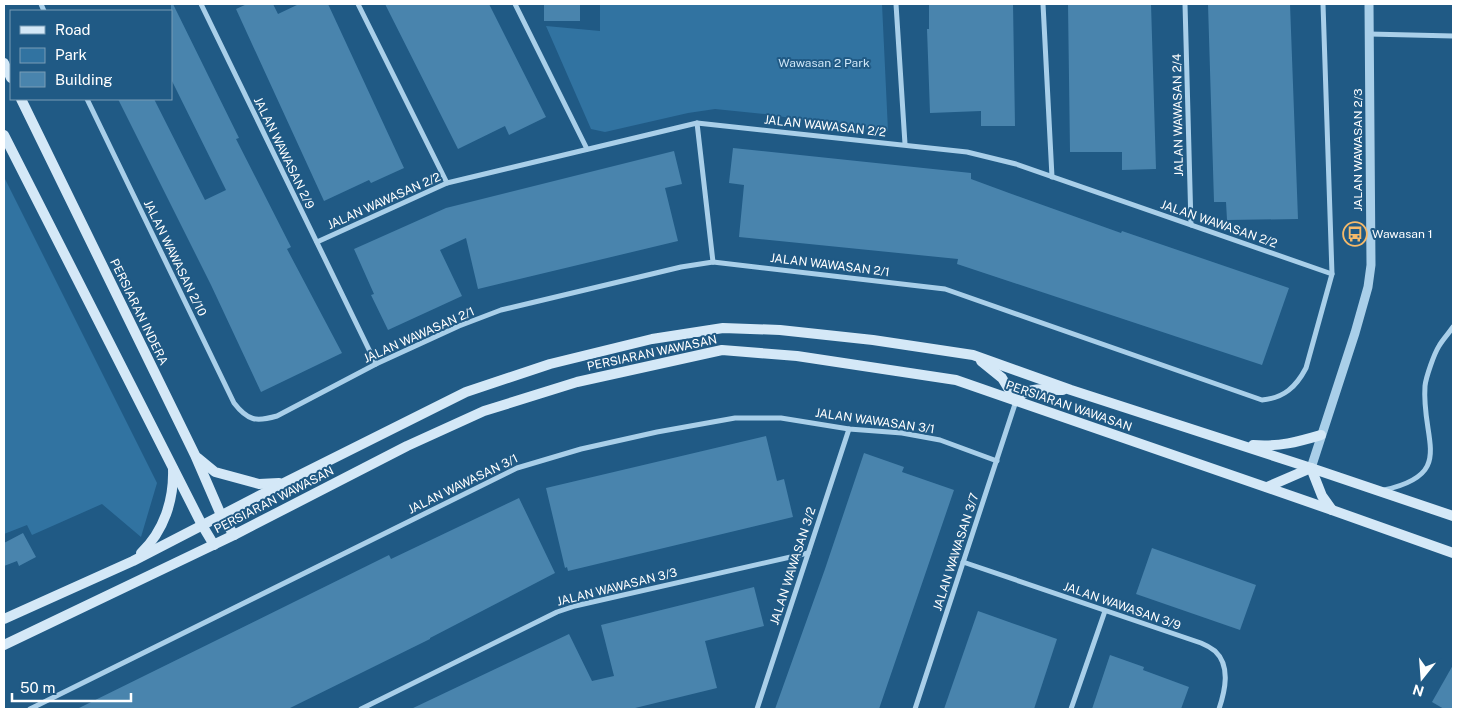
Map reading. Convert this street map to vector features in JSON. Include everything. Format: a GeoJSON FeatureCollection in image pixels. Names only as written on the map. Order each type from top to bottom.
{"type":"FeatureCollection","features":[{"type":"Feature","properties":{"kind":"main road"},"geometry":{"type":"LineString","coordinates":[[4,63],[10,76]]}},
{"type":"Feature","properties":{"kind":"main road","name":"PERSIARAN INDERA"},"geometry":{"type":"LineString","coordinates":[[21,100],[195,456],[221,515],[234,535]]}},
{"type":"Feature","properties":{"kind":"main road"},"geometry":{"type":"LineString","coordinates":[[4,135],[202,525],[214,545]]}},
{"type":"Feature","properties":{"kind":"main road","name":"PERSIARAN WAWASAN"},"geometry":{"type":"LineString","coordinates":[[4,619],[133,560],[466,392],[550,364],[652,339],[723,328],[780,330],[873,340],[973,355],[1071,390],[1453,516]]}},
{"type":"Feature","properties":{"kind":"main road","name":"PERSIARAN WAWASAN"},"geometry":{"type":"LineString","coordinates":[[4,645],[214,545],[407,446],[484,411],[577,382],[722,350],[797,356],[956,380],[1453,553]]}},
{"type":"Feature","properties":{"kind":"main road"},"geometry":{"type":"LineString","coordinates":[[973,355],[1002,378],[1016,401],[1020,395],[1032,390],[1071,390]]}},
{"type":"Feature","properties":{"kind":"main road"},"geometry":{"type":"LineString","coordinates":[[1235,443],[1271,446],[1288,445],[1321,435]]}},
{"type":"Feature","properties":{"kind":"main road"},"geometry":{"type":"LineString","coordinates":[[195,456],[214,472],[259,484],[284,483]]}},
{"type":"Feature","properties":{"kind":"main road"},"geometry":{"type":"LineString","coordinates":[[133,560],[152,540],[166,516],[172,490],[173,466]]}},
{"type":"Feature","properties":{"kind":"main road"},"geometry":{"type":"LineString","coordinates":[[1267,488],[1310,468],[1322,496],[1332,510]]}},
{"type":"Feature","properties":{"kind":"street","name":"JALAN WAWASAN 2/9"},"geometry":{"type":"LineString","coordinates":[[201,4],[376,364]]}},
{"type":"Feature","properties":{"kind":"street"},"geometry":{"type":"LineString","coordinates":[[358,4],[447,183]]}},
{"type":"Feature","properties":{"kind":"street"},"geometry":{"type":"LineString","coordinates":[[515,4],[586,149]]}},
{"type":"Feature","properties":{"kind":"street"},"geometry":{"type":"LineString","coordinates":[[896,4],[905,144]]}},
{"type":"Feature","properties":{"kind":"street"},"geometry":{"type":"LineString","coordinates":[[1043,4],[1052,177]]}},
{"type":"Feature","properties":{"kind":"street","name":"JALAN WAWASAN 2/4"},"geometry":{"type":"LineString","coordinates":[[1185,4],[1191,225]]}},
{"type":"Feature","properties":{"kind":"street"},"geometry":{"type":"LineString","coordinates":[[1322,4],[1332,274]]}},
{"type":"Feature","properties":{"kind":"street","name":"JALAN WAWASAN 2/3"},"geometry":{"type":"LineString","coordinates":[[1310,468],[1355,334],[1368,287],[1371,265],[1369,4]]}},
{"type":"Feature","properties":{"kind":"street"},"geometry":{"type":"LineString","coordinates":[[1369,34],[1453,36]]}},
{"type":"Feature","properties":{"kind":"street","name":"JALAN WAWASAN 2/10"},"geometry":{"type":"LineString","coordinates":[[87,100],[234,403],[242,414],[253,419]]}},
{"type":"Feature","properties":{"kind":"street","name":"JALAN WAWASAN 2/2"},"geometry":{"type":"LineString","coordinates":[[317,242],[447,183],[697,123],[967,152],[1016,164],[1332,274]]}},
{"type":"Feature","properties":{"kind":"street"},"geometry":{"type":"LineString","coordinates":[[697,123],[713,262]]}},
{"type":"Feature","properties":{"kind":"street","name":"JALAN WAWASAN 2/1"},"geometry":{"type":"LineString","coordinates":[[253,419],[264,420],[277,416],[376,364],[458,326],[501,310],[681,266],[713,262],[945,289],[1262,400],[1274,399],[1284,394],[1300,380],[1306,368],[1332,274]]}},
{"type":"Feature","properties":{"kind":"street"},"geometry":{"type":"LineString","coordinates":[[1379,492],[1419,479],[1431,464],[1433,448],[1426,418],[1425,384],[1438,347],[1453,327]]}},
{"type":"Feature","properties":{"kind":"street","name":"JALAN WAWASAN 3/7"},"geometry":{"type":"LineString","coordinates":[[915,709],[1016,401]]}},
{"type":"Feature","properties":{"kind":"street","name":"JALAN WAWASAN 3/1"},"geometry":{"type":"LineString","coordinates":[[30,709],[517,468],[581,449],[657,432],[735,418],[781,418],[849,429],[902,432],[940,440],[997,461]]}},
{"type":"Feature","properties":{"kind":"street","name":"JALAN WAWASAN 3/2"},"geometry":{"type":"LineString","coordinates":[[757,709],[849,429]]}},
{"type":"Feature","properties":{"kind":"street","name":"JALAN WAWASAN 3/3"},"geometry":{"type":"LineString","coordinates":[[361,709],[557,612],[584,604],[808,553]]}},
{"type":"Feature","properties":{"kind":"street","name":"JALAN WAWASAN 3/9"},"geometry":{"type":"LineString","coordinates":[[963,562],[1201,643],[1214,650],[1221,658],[1224,670],[1225,683],[1219,709]]}},
{"type":"Feature","properties":{"kind":"street"},"geometry":{"type":"LineString","coordinates":[[1071,709],[1105,611]]}},
{"type":"Feature","properties":{"kind":"green space","name":"Wawasan 2 Park"},"geometry":{"type":"Polygon","coordinates":[[[600,4],[882,4],[888,131],[715,109],[688,113],[605,132],[591,129],[546,26],[600,31],[600,4]]]}},
{"type":"Feature","properties":{"kind":"green space"},"geometry":{"type":"Polygon","coordinates":[[[4,177],[157,483],[141,537],[102,504],[32,535],[27,525],[4,534],[4,177]]]}},
{"type":"Feature","properties":{"kind":"building"},"geometry":{"type":"Polygon","coordinates":[[[171,4],[173,4],[239,138],[236,139],[291,247],[287,249],[342,353],[261,392],[211,285],[118,100],[155,100],[205,200],[226,190],[172,81],[171,4]]]}},
{"type":"Feature","properties":{"kind":"building"},"geometry":{"type":"Polygon","coordinates":[[[247,4],[273,4],[278,14],[299,4],[328,4],[404,168],[371,183],[369,180],[324,201],[236,9],[247,4]]]}},
{"type":"Feature","properties":{"kind":"building"},"geometry":{"type":"Polygon","coordinates":[[[385,4],[489,4],[546,117],[509,135],[505,126],[458,149],[385,4]]]}},
{"type":"Feature","properties":{"kind":"building"},"geometry":{"type":"Polygon","coordinates":[[[544,4],[580,4],[580,21],[544,21],[544,4]]]}},
{"type":"Feature","properties":{"kind":"building"},"geometry":{"type":"Polygon","coordinates":[[[929,4],[1013,4],[1015,126],[981,126],[981,111],[930,113],[927,29],[929,29],[929,4]]]}},
{"type":"Feature","properties":{"kind":"building"},"geometry":{"type":"Polygon","coordinates":[[[1068,4],[1151,4],[1156,169],[1122,170],[1122,152],[1070,152],[1068,4]]]}},
{"type":"Feature","properties":{"kind":"building"},"geometry":{"type":"Polygon","coordinates":[[[1208,4],[1290,4],[1298,219],[1227,220],[1226,202],[1214,202],[1208,4]]]}},
{"type":"Feature","properties":{"kind":"building"},"geometry":{"type":"Polygon","coordinates":[[[733,148],[971,173],[971,179],[1009,193],[1121,233],[1122,231],[1289,288],[1262,365],[957,264],[958,259],[739,237],[744,185],[729,183],[733,148]]]}},
{"type":"Feature","properties":{"kind":"building"},"geometry":{"type":"Polygon","coordinates":[[[674,151],[682,184],[665,188],[678,241],[478,289],[466,238],[440,250],[462,296],[388,330],[371,295],[374,294],[354,249],[446,208],[674,151]]]}},
{"type":"Feature","properties":{"kind":"building"},"geometry":{"type":"Polygon","coordinates":[[[766,436],[777,481],[784,479],[793,517],[568,571],[567,567],[565,568],[546,488],[766,436]]]}},
{"type":"Feature","properties":{"kind":"building"},"geometry":{"type":"Polygon","coordinates":[[[864,453],[904,467],[902,472],[954,490],[879,709],[775,709],[825,569],[864,453]]]}},
{"type":"Feature","properties":{"kind":"building"},"geometry":{"type":"Polygon","coordinates":[[[519,498],[555,573],[430,639],[288,709],[77,709],[389,555],[391,559],[519,498]]]}},
{"type":"Feature","properties":{"kind":"building"},"geometry":{"type":"Polygon","coordinates":[[[23,533],[36,557],[19,566],[17,561],[4,566],[4,543],[23,533]]]}},
{"type":"Feature","properties":{"kind":"building"},"geometry":{"type":"Polygon","coordinates":[[[1152,548],[1256,585],[1240,630],[1136,594],[1152,548]]]}},
{"type":"Feature","properties":{"kind":"building"},"geometry":{"type":"Polygon","coordinates":[[[754,587],[764,626],[705,641],[717,688],[631,709],[411,709],[569,634],[592,681],[614,676],[601,625],[754,587]]]}},
{"type":"Feature","properties":{"kind":"building"},"geometry":{"type":"Polygon","coordinates":[[[978,611],[1057,639],[1034,709],[944,709],[978,611]]]}},
{"type":"Feature","properties":{"kind":"building"},"geometry":{"type":"Polygon","coordinates":[[[1110,655],[1144,667],[1143,670],[1189,687],[1181,709],[1092,709],[1110,655]]]}},
{"type":"Feature","properties":{"kind":"building"},"geometry":{"type":"Polygon","coordinates":[[[1453,665],[1453,709],[1444,709],[1432,702],[1453,665]]]}},
{"type":"Feature","properties":{"kind":"place","name":"Wawasan 1"},"geometry":{"type":"Point","coordinates":[1355,234]}}]}
